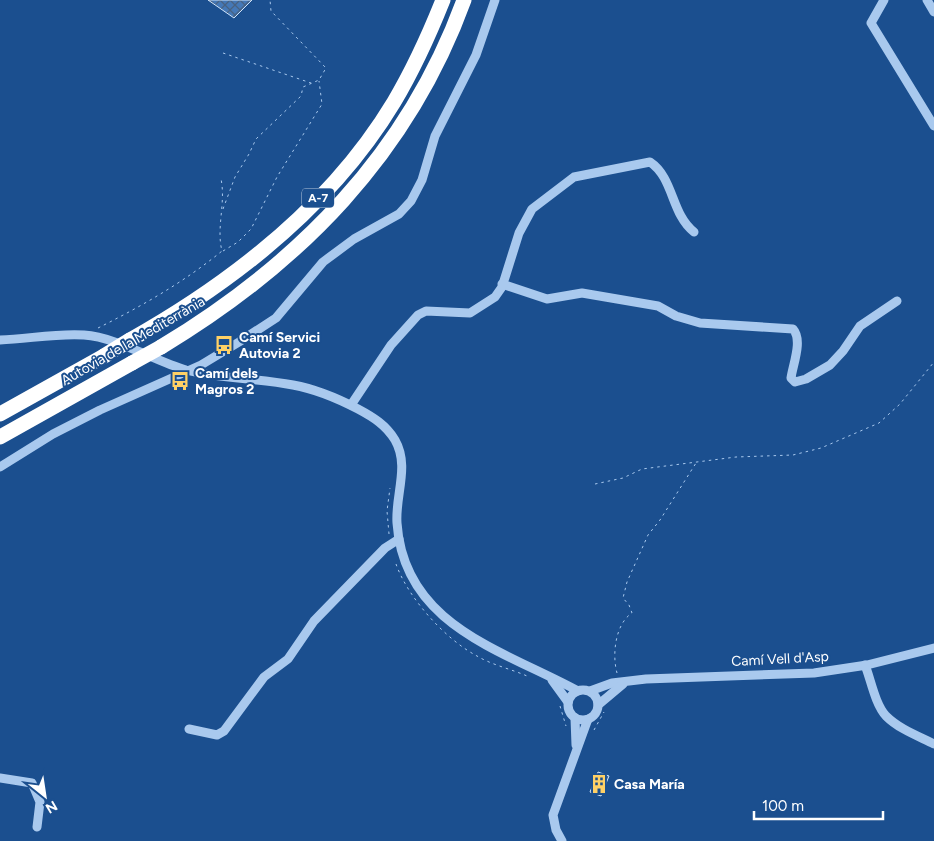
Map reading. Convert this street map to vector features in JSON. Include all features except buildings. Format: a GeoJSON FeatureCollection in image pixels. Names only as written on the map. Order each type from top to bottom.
{"type":"FeatureCollection","features":[{"type":"Feature","properties":{"kind":"highway","name":"Autovia de la Mediterrània"},"geometry":{"type":"LineString","coordinates":[[0,414],[185,309],[244,266],[307,210],[339,177],[394,102],[420,52],[443,0]]}},
{"type":"Feature","properties":{"kind":"highway","name":"Autovia de la Mediterrània"},"geometry":{"type":"LineString","coordinates":[[0,437],[211,317],[247,290],[323,223],[386,149],[418,99],[435,68],[464,0]]}},
{"type":"Feature","properties":{"kind":"street"},"geometry":{"type":"LineString","coordinates":[[0,467],[53,434],[100,410],[206,362],[276,318],[323,262],[354,240],[399,214],[411,201],[422,180],[434,136],[476,55],[495,0]]}},
{"type":"Feature","properties":{"kind":"street"},"geometry":{"type":"LineString","coordinates":[[884,0],[871,23],[934,126]]}},
{"type":"Feature","properties":{"kind":"street"},"geometry":{"type":"LineString","coordinates":[[927,0],[934,12]]}},
{"type":"Feature","properties":{"kind":"street"},"geometry":{"type":"LineString","coordinates":[[351,405],[391,345],[418,314],[426,311],[470,313],[495,297],[502,284],[519,233],[532,209],[574,177],[650,162],[660,172],[683,223],[694,232]]}},
{"type":"Feature","properties":{"kind":"street"},"geometry":{"type":"LineString","coordinates":[[502,284],[547,299],[582,293],[658,306],[676,316],[700,323],[793,329],[797,333],[798,340],[791,378],[795,382],[806,379],[830,365],[843,351],[860,326],[897,301]]}},
{"type":"Feature","properties":{"kind":"street"},"geometry":{"type":"LineString","coordinates":[[0,340],[86,334],[102,338],[187,370],[220,377],[294,385],[317,391],[375,417],[387,428],[400,448],[402,469],[397,506],[399,539],[406,562],[421,593],[445,618],[492,649],[578,690],[590,691],[603,705]]}},
{"type":"Feature","properties":{"kind":"street"},"geometry":{"type":"LineString","coordinates":[[189,729],[217,734],[224,730],[264,677],[288,659],[314,621],[390,544],[399,539]]}},
{"type":"Feature","properties":{"kind":"street","name":"Camí Vell d'Asp"},"geometry":{"type":"LineString","coordinates":[[590,691],[646,679],[814,673],[865,665],[934,648]]}},
{"type":"Feature","properties":{"kind":"street"},"geometry":{"type":"LineString","coordinates":[[865,665],[881,708],[886,716],[900,727],[934,744]]}},
{"type":"Feature","properties":{"kind":"street"},"geometry":{"type":"LineString","coordinates":[[549,676],[570,712],[576,718],[579,735],[576,753],[553,815],[556,830],[562,841]]}},
{"type":"Feature","properties":{"kind":"street"},"geometry":{"type":"LineString","coordinates":[[579,735],[588,719],[622,683]]}},
{"type":"Feature","properties":{"kind":"street"},"geometry":{"type":"LineString","coordinates":[[564,702],[578,690]]}},
{"type":"Feature","properties":{"kind":"street"},"geometry":{"type":"LineString","coordinates":[[576,718],[588,719]]}},
{"type":"Feature","properties":{"kind":"street"},"geometry":{"type":"LineString","coordinates":[[0,778],[32,783],[40,802],[37,827]]}},
{"type":"Feature","properties":{"kind":"path"},"geometry":{"type":"LineString","coordinates":[[223,209],[235,177],[250,154],[256,139],[301,96],[303,86],[319,80],[326,68],[271,11],[270,0]]}},
{"type":"Feature","properties":{"kind":"path"},"geometry":{"type":"LineString","coordinates":[[223,52],[312,83]]}},
{"type":"Feature","properties":{"kind":"path"},"geometry":{"type":"LineString","coordinates":[[86,334],[146,304],[238,242],[251,229],[277,177],[322,104],[319,80]]}},
{"type":"Feature","properties":{"kind":"path"},"geometry":{"type":"LineString","coordinates":[[221,179],[224,193],[220,243],[222,251]]}},
{"type":"Feature","properties":{"kind":"path"},"geometry":{"type":"LineString","coordinates":[[595,484],[623,478],[642,469],[736,457],[793,455],[828,445],[879,423],[900,404],[934,362]]}},
{"type":"Feature","properties":{"kind":"path"},"geometry":{"type":"LineString","coordinates":[[622,683],[614,661],[616,643],[627,616],[632,613],[630,604],[623,598],[627,582],[648,535],[660,520],[696,462]]}},
{"type":"Feature","properties":{"kind":"path"},"geometry":{"type":"LineString","coordinates":[[391,482],[387,511],[390,544],[402,579],[430,616],[470,652],[532,678]]}},
{"type":"Feature","properties":{"kind":"path"},"geometry":{"type":"LineString","coordinates":[[564,702],[564,721],[569,730],[579,735],[587,736],[593,732],[603,705]]}},
{"type":"Feature","properties":{"kind":"place","name":"Camí Servici Autovia 2"},"geometry":{"type":"Point","coordinates":[224,345]}},
{"type":"Feature","properties":{"kind":"place","name":"Camí dels Magros 2"},"geometry":{"type":"Point","coordinates":[180,381]}},
{"type":"Feature","properties":{"kind":"place","name":"Casa María"},"geometry":{"type":"Point","coordinates":[599,784]}}]}
